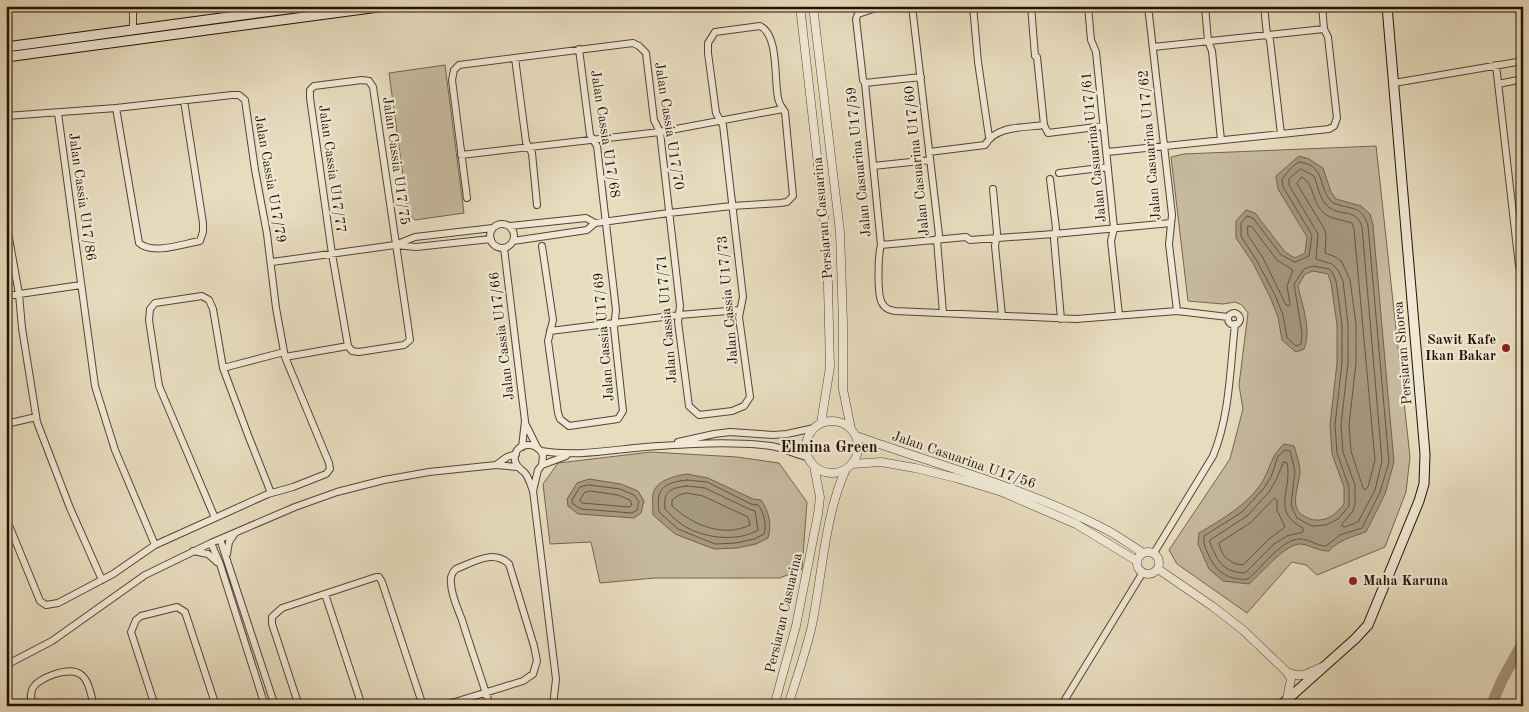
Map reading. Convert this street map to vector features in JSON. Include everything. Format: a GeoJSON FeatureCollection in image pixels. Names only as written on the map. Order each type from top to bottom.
{"type":"FeatureCollection","features":[{"type":"Feature","properties":{"kind":"main road"},"geometry":{"type":"LineString","coordinates":[[6,47],[310,6]]}},
{"type":"Feature","properties":{"kind":"main road"},"geometry":{"type":"LineString","coordinates":[[6,57],[386,6]]}},
{"type":"Feature","properties":{"kind":"main road","name":"Persiaran Shorea"},"geometry":{"type":"LineString","coordinates":[[1287,699],[1355,639],[1368,625],[1403,542],[1424,484],[1425,454],[1387,6]]}},
{"type":"Feature","properties":{"kind":"main road"},"geometry":{"type":"LineString","coordinates":[[133,30],[138,34],[162,36]]}},
{"type":"Feature","properties":{"kind":"main road"},"geometry":{"type":"LineString","coordinates":[[106,44],[126,36],[133,30]]}},
{"type":"Feature","properties":{"kind":"main road"},"geometry":{"type":"LineString","coordinates":[[1280,706],[1287,699]]}},
{"type":"Feature","properties":{"kind":"street"},"geometry":{"type":"LineString","coordinates":[[133,6],[133,30]]}},
{"type":"Feature","properties":{"kind":"street","name":"Persiaran Casuarina"},"geometry":{"type":"LineString","coordinates":[[800,6],[827,244],[830,367],[821,423]]}},
{"type":"Feature","properties":{"kind":"street","name":"Persiaran Casuarina"},"geometry":{"type":"LineString","coordinates":[[813,6],[840,232],[844,323],[843,389],[850,429]]}},
{"type":"Feature","properties":{"kind":"street","name":"Jalan Casuarina U17/59"},"geometry":{"type":"LineString","coordinates":[[882,6],[858,14],[856,20],[863,80],[865,83],[881,245],[878,255],[881,299],[888,310],[1061,319],[1177,312],[1228,317],[1232,313],[1237,314],[1239,320],[1235,324],[1226,409],[1218,445],[1154,553]]}},
{"type":"Feature","properties":{"kind":"street","name":"Jalan Casuarina U17/60"},"geometry":{"type":"LineString","coordinates":[[912,6],[939,235],[937,240],[943,313]]}},
{"type":"Feature","properties":{"kind":"street"},"geometry":{"type":"LineString","coordinates":[[973,6],[978,62],[989,137]]}},
{"type":"Feature","properties":{"kind":"street"},"geometry":{"type":"LineString","coordinates":[[1031,6],[1044,125],[1048,133],[1104,126]]}},
{"type":"Feature","properties":{"kind":"street","name":"Jalan Casuarina U17/61"},"geometry":{"type":"LineString","coordinates":[[1088,6],[1091,40],[1096,52],[1107,152],[1114,228],[1110,241],[1119,315]]}},
{"type":"Feature","properties":{"kind":"street","name":"Jalan Casuarina U17/62"},"geometry":{"type":"LineString","coordinates":[[1148,6],[1150,35],[1165,146],[1171,223],[1169,244],[1177,312]]}},
{"type":"Feature","properties":{"kind":"street"},"geometry":{"type":"LineString","coordinates":[[1205,6],[1208,41],[1212,51],[1221,140]]}},
{"type":"Feature","properties":{"kind":"street"},"geometry":{"type":"LineString","coordinates":[[1264,6],[1281,134]]}},
{"type":"Feature","properties":{"kind":"street"},"geometry":{"type":"LineString","coordinates":[[1107,152],[1329,129],[1334,126],[1337,118],[1328,37],[1324,29],[1322,6]]}},
{"type":"Feature","properties":{"kind":"street","name":"Jalan Cassia U17/73"},"geometry":{"type":"LineString","coordinates":[[732,411],[744,406],[750,397],[739,317],[743,297],[723,125],[716,113],[708,53],[708,43],[715,32],[760,26],[765,28],[771,37],[778,100],[783,109]]}},
{"type":"Feature","properties":{"kind":"street"},"geometry":{"type":"LineString","coordinates":[[1153,47],[1324,29]]}},
{"type":"Feature","properties":{"kind":"street","name":"Jalan Cassia U17/70"},"geometry":{"type":"LineString","coordinates":[[467,198],[452,80],[454,70],[459,65],[633,43],[646,53],[654,120],[660,132],[669,213]]}},
{"type":"Feature","properties":{"kind":"street","name":"Jalan Cassia U17/68"},"geometry":{"type":"LineString","coordinates":[[580,49],[590,134],[597,146],[606,222]]}},
{"type":"Feature","properties":{"kind":"street"},"geometry":{"type":"LineString","coordinates":[[515,58],[526,142],[532,154],[537,205]]}},
{"type":"Feature","properties":{"kind":"street"},"geometry":{"type":"LineString","coordinates":[[1394,83],[1523,61]]}},
{"type":"Feature","properties":{"kind":"street"},"geometry":{"type":"LineString","coordinates":[[1496,65],[1519,266],[1523,270]]}},
{"type":"Feature","properties":{"kind":"street"},"geometry":{"type":"LineString","coordinates":[[865,83],[921,77]]}},
{"type":"Feature","properties":{"kind":"street"},"geometry":{"type":"LineString","coordinates":[[1498,84],[1523,79]]}},
{"type":"Feature","properties":{"kind":"street","name":"Jalan Cassia U17/75"},"geometry":{"type":"LineString","coordinates":[[340,83],[369,81],[373,87],[395,245]]}},
{"type":"Feature","properties":{"kind":"street","name":"Jalan Cassia U17/77"},"geometry":{"type":"LineString","coordinates":[[332,254],[310,90],[314,86],[340,83]]}},
{"type":"Feature","properties":{"kind":"street","name":"Jalan Cassia U17/79"},"geometry":{"type":"LineString","coordinates":[[184,101],[232,95],[239,95],[245,100],[255,170],[272,262],[276,308],[285,354],[329,463],[330,469],[326,474],[293,487],[271,493]]}},
{"type":"Feature","properties":{"kind":"street"},"geometry":{"type":"LineString","coordinates":[[6,116],[184,101],[203,223],[200,241],[152,250],[144,248],[138,243],[116,108]]}},
{"type":"Feature","properties":{"kind":"street"},"geometry":{"type":"LineString","coordinates":[[395,245],[415,237],[493,228],[499,224],[510,226],[586,218],[595,223],[606,222],[732,206],[780,203],[787,202],[793,196],[785,112],[783,109],[660,132],[461,155]]}},
{"type":"Feature","properties":{"kind":"street","name":"Jalan Cassia U17/86"},"geometry":{"type":"LineString","coordinates":[[58,113],[98,400],[129,485],[155,545]]}},
{"type":"Feature","properties":{"kind":"street"},"geometry":{"type":"LineString","coordinates":[[929,152],[984,145],[989,137],[998,131],[1044,125]]}},
{"type":"Feature","properties":{"kind":"street"},"geometry":{"type":"LineString","coordinates":[[873,166],[930,160]]}},
{"type":"Feature","properties":{"kind":"street"},"geometry":{"type":"LineString","coordinates":[[1059,173],[1108,168]]}},
{"type":"Feature","properties":{"kind":"street"},"geometry":{"type":"LineString","coordinates":[[1050,179],[1056,228],[1054,234],[1061,319]]}},
{"type":"Feature","properties":{"kind":"street"},"geometry":{"type":"LineString","coordinates":[[993,189],[995,246],[1002,316]]}},
{"type":"Feature","properties":{"kind":"street","name":"Jalan Cassia U17/71"},"geometry":{"type":"LineString","coordinates":[[669,213],[680,306],[678,322],[689,406],[699,415],[732,411]]}},
{"type":"Feature","properties":{"kind":"street"},"geometry":{"type":"LineString","coordinates":[[6,221],[19,294],[22,328],[36,417],[70,508],[102,580]]}},
{"type":"Feature","properties":{"kind":"street"},"geometry":{"type":"LineString","coordinates":[[547,222],[548,235]]}},
{"type":"Feature","properties":{"kind":"street","name":"Jalan Cassia U17/69"},"geometry":{"type":"LineString","coordinates":[[550,331],[548,340],[560,420],[569,426],[618,419],[623,411],[615,323],[616,310],[606,222]]}},
{"type":"Feature","properties":{"kind":"street"},"geometry":{"type":"LineString","coordinates":[[493,228],[490,235],[491,239],[496,246],[504,248],[513,241],[587,230],[595,223]]}},
{"type":"Feature","properties":{"kind":"street"},"geometry":{"type":"LineString","coordinates":[[881,245],[966,237],[970,240],[1054,234],[1171,223]]}},
{"type":"Feature","properties":{"kind":"street"},"geometry":{"type":"LineString","coordinates":[[510,226],[514,233],[513,241]]}},
{"type":"Feature","properties":{"kind":"street"},"geometry":{"type":"LineString","coordinates":[[272,262],[395,245],[416,247],[491,239]]}},
{"type":"Feature","properties":{"kind":"street"},"geometry":{"type":"LineString","coordinates":[[223,368],[285,354],[350,349],[359,352],[408,343],[410,340],[395,245]]}},
{"type":"Feature","properties":{"kind":"street"},"geometry":{"type":"LineString","coordinates":[[542,246],[553,320],[550,331],[679,315],[740,310]]}},
{"type":"Feature","properties":{"kind":"street","name":"Jalan Cassia U17/66"},"geometry":{"type":"LineString","coordinates":[[504,248],[525,422],[522,447]]}},
{"type":"Feature","properties":{"kind":"street"},"geometry":{"type":"LineString","coordinates":[[332,254],[350,349]]}},
{"type":"Feature","properties":{"kind":"street"},"geometry":{"type":"LineString","coordinates":[[6,296],[81,285]]}},
{"type":"Feature","properties":{"kind":"street"},"geometry":{"type":"LineString","coordinates":[[6,518],[40,600],[46,605],[58,603],[102,580],[155,545],[271,493],[223,368],[213,309],[209,300],[202,296],[155,303],[150,309],[149,320],[159,386],[215,518]]}},
{"type":"Feature","properties":{"kind":"street"},"geometry":{"type":"LineString","coordinates":[[6,424],[36,417]]}},
{"type":"Feature","properties":{"kind":"street"},"geometry":{"type":"LineString","coordinates":[[664,446],[730,432],[787,434],[814,428],[821,423],[837,421],[850,429],[856,436],[858,451],[849,467],[840,472],[826,473],[814,466],[808,457],[806,442],[814,428]]}},
{"type":"Feature","properties":{"kind":"street","name":"Jalan Cassia U17/66"},"geometry":{"type":"LineString","coordinates":[[525,422],[539,449]]}},
{"type":"Feature","properties":{"kind":"street","name":"Jalan Casuarina U17/56"},"geometry":{"type":"LineString","coordinates":[[856,436],[912,456],[951,466],[1006,485],[1102,527],[1143,553]]}},
{"type":"Feature","properties":{"kind":"street"},"geometry":{"type":"LineString","coordinates":[[496,465],[529,444],[539,449],[570,454],[664,446],[715,444],[773,446],[808,457]]}},
{"type":"Feature","properties":{"kind":"street"},"geometry":{"type":"LineString","coordinates":[[533,491],[543,456],[539,449]]}},
{"type":"Feature","properties":{"kind":"street"},"geometry":{"type":"LineString","coordinates":[[516,454],[517,467]]}},
{"type":"Feature","properties":{"kind":"street"},"geometry":{"type":"LineString","coordinates":[[524,472],[529,473],[570,454]]}},
{"type":"Feature","properties":{"kind":"street","name":"Jalan Casuarina U17/56"},"geometry":{"type":"LineString","coordinates":[[849,467],[881,462],[956,478],[1002,492],[1076,524],[1137,562]]}},
{"type":"Feature","properties":{"kind":"street"},"geometry":{"type":"LineString","coordinates":[[6,665],[52,641],[145,575],[211,542],[294,507],[337,492],[365,485],[429,472],[496,465],[517,467],[524,472],[533,491],[556,679],[554,706]]}},
{"type":"Feature","properties":{"kind":"street","name":"Persiaran Casuarina"},"geometry":{"type":"LineString","coordinates":[[774,706],[796,626],[818,514],[820,497],[814,466]]}},
{"type":"Feature","properties":{"kind":"street","name":"Persiaran Casuarina"},"geometry":{"type":"LineString","coordinates":[[788,706],[811,627],[839,484],[849,467]]}},
{"type":"Feature","properties":{"kind":"street"},"geometry":{"type":"LineString","coordinates":[[228,562],[227,550],[235,532]]}},
{"type":"Feature","properties":{"kind":"street"},"geometry":{"type":"LineString","coordinates":[[220,538],[275,706]]}},
{"type":"Feature","properties":{"kind":"street"},"geometry":{"type":"LineString","coordinates":[[211,542],[220,564],[265,706]]}},
{"type":"Feature","properties":{"kind":"street"},"geometry":{"type":"LineString","coordinates":[[193,551],[208,554],[220,564]]}},
{"type":"Feature","properties":{"kind":"street"},"geometry":{"type":"LineString","coordinates":[[1143,553],[1154,553],[1160,562],[1158,569],[1152,573],[1143,572],[1139,569],[1137,562],[1143,553]]}},
{"type":"Feature","properties":{"kind":"street"},"geometry":{"type":"LineString","coordinates":[[442,706],[486,692],[523,681],[533,674],[537,661],[534,646],[509,564],[502,557],[493,556],[456,569],[450,582],[486,692],[490,706]]}},
{"type":"Feature","properties":{"kind":"street"},"geometry":{"type":"LineString","coordinates":[[1158,569],[1243,630],[1287,672],[1291,679],[1287,699]]}},
{"type":"Feature","properties":{"kind":"street"},"geometry":{"type":"LineString","coordinates":[[1061,706],[1143,572]]}},
{"type":"Feature","properties":{"kind":"street"},"geometry":{"type":"LineString","coordinates":[[299,706],[272,624],[272,617],[282,608],[376,577],[379,578],[423,706]]}},
{"type":"Feature","properties":{"kind":"street"},"geometry":{"type":"LineString","coordinates":[[325,594],[362,706]]}},
{"type":"Feature","properties":{"kind":"street"},"geometry":{"type":"LineString","coordinates":[[155,706],[131,632],[136,620],[141,616],[172,607],[181,608],[185,612],[216,706]]}},
{"type":"Feature","properties":{"kind":"street"},"geometry":{"type":"LineString","coordinates":[[1287,672],[1304,676],[1322,667]]}},
{"type":"Feature","properties":{"kind":"street"},"geometry":{"type":"LineString","coordinates":[[31,702],[32,690],[37,682],[62,672],[72,671],[80,673],[86,679],[94,706]]}},
{"type":"Feature","properties":{"kind":"shaded area"},"geometry":{"type":"Polygon","coordinates":[[[445,65],[464,213],[415,220],[408,213],[389,73],[445,65]]]}},
{"type":"Feature","properties":{"kind":"shaded area"},"geometry":{"type":"Polygon","coordinates":[[[1376,146],[1410,457],[1406,492],[1385,547],[1317,575],[1306,565],[1292,562],[1247,613],[1177,564],[1169,550],[1230,459],[1243,409],[1239,385],[1248,313],[1242,305],[1235,302],[1223,304],[1188,301],[1171,157],[1184,154],[1376,146]]]}},
{"type":"Feature","properties":{"kind":"shaded area"},"geometry":{"type":"Polygon","coordinates":[[[651,452],[737,457],[779,463],[807,502],[802,569],[780,578],[655,578],[600,583],[591,542],[550,544],[543,484],[558,463],[651,452]]]}},
{"type":"Feature","properties":{"kind":"water"},"geometry":{"type":"Polygon","coordinates":[[[1299,156],[1309,159],[1323,168],[1331,192],[1336,199],[1361,206],[1370,214],[1373,225],[1394,462],[1385,494],[1366,532],[1341,541],[1329,551],[1302,544],[1289,548],[1281,553],[1249,584],[1223,581],[1209,569],[1198,544],[1199,533],[1233,512],[1255,492],[1264,479],[1275,454],[1284,444],[1294,446],[1299,463],[1300,475],[1296,494],[1296,507],[1299,512],[1311,519],[1324,519],[1335,514],[1344,504],[1344,487],[1332,454],[1330,425],[1337,363],[1337,325],[1328,274],[1313,271],[1305,274],[1298,286],[1306,318],[1307,334],[1304,349],[1296,352],[1282,340],[1278,317],[1270,297],[1253,263],[1236,238],[1236,221],[1246,210],[1255,213],[1285,252],[1295,258],[1305,253],[1307,237],[1278,189],[1276,176],[1299,156]]]}},
{"type":"Feature","properties":{"kind":"water"},"geometry":{"type":"Polygon","coordinates":[[[687,474],[708,478],[753,499],[761,500],[769,518],[768,538],[756,544],[737,548],[714,549],[675,534],[653,515],[653,494],[662,482],[687,474]]]}},
{"type":"Feature","properties":{"kind":"water"},"geometry":{"type":"Polygon","coordinates":[[[589,479],[621,484],[638,491],[644,501],[641,513],[634,518],[578,514],[568,506],[567,499],[577,483],[589,479]]]}},
{"type":"Feature","properties":{"kind":"waterway"},"geometry":{"type":"LineString","coordinates":[[1491,706],[1502,680],[1523,642]]}},
{"type":"Feature","properties":{"kind":"place","name":"Sawit Kafe Ikan Bakar"},"geometry":{"type":"Point","coordinates":[1506,348]}},
{"type":"Feature","properties":{"kind":"place","name":"Maha Karuna"},"geometry":{"type":"Point","coordinates":[1353,581]}},
{"type":"Feature","properties":{"kind":"district","name":"Elmina Green"},"geometry":{"type":"Point","coordinates":[829,448]}}]}
